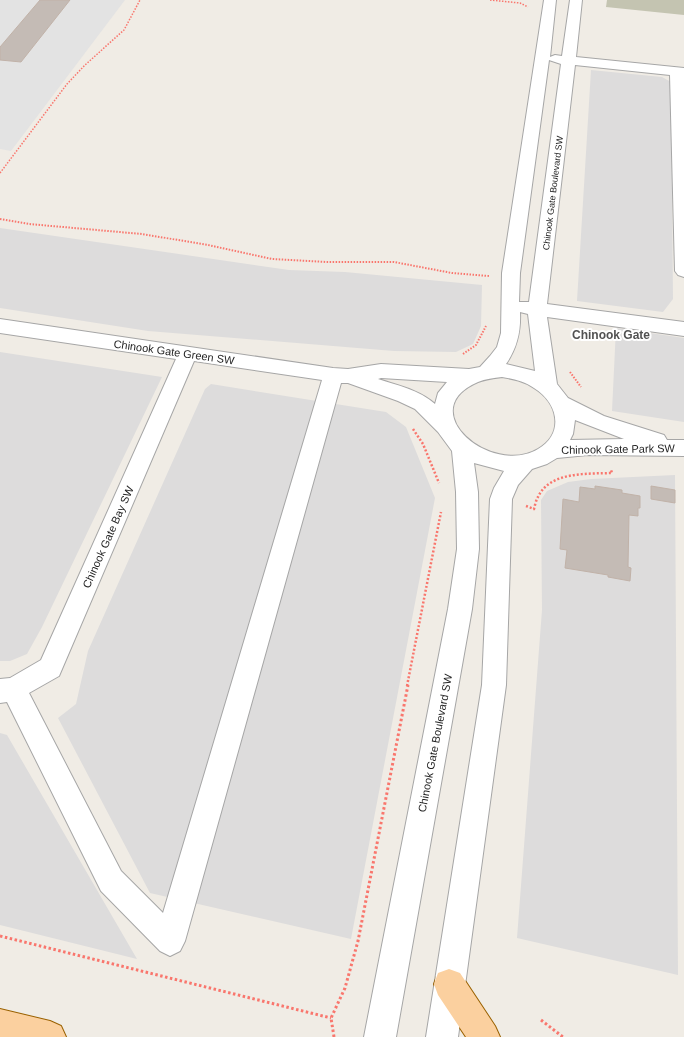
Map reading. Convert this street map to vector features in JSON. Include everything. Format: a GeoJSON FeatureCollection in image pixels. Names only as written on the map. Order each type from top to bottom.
{"type":"FeatureCollection","features":[{"type":"Feature","properties":{"kind":"main road"},"geometry":{"type":"LineString","coordinates":[[449,984],[484,1037]]}},
{"type":"Feature","properties":{"kind":"main road"},"geometry":{"type":"LineString","coordinates":[[0,1024],[50,1037]]}},
{"type":"Feature","properties":{"kind":"street"},"geometry":{"type":"LineString","coordinates":[[477,373],[502,370],[518,373],[533,378],[546,386],[562,404],[566,416],[566,428],[561,440],[552,450],[540,458],[526,462],[509,463],[492,461],[476,456],[462,447],[452,437],[445,426],[442,411],[445,397],[454,385],[477,373],[500,358],[508,344],[512,325],[510,278],[550,0]]}},
{"type":"Feature","properties":{"kind":"street"},"geometry":{"type":"LineString","coordinates":[[572,0],[580,1]]}},
{"type":"Feature","properties":{"kind":"street","name":"Chinook Gate Boulevard SW"},"geometry":{"type":"LineString","coordinates":[[546,386],[537,309],[569,60],[580,1]]}},
{"type":"Feature","properties":{"kind":"street"},"geometry":{"type":"LineString","coordinates":[[543,57],[680,72],[684,271]]}},
{"type":"Feature","properties":{"kind":"street"},"geometry":{"type":"LineString","coordinates":[[510,305],[684,329]]}},
{"type":"Feature","properties":{"kind":"street","name":"Chinook Gate Green SW"},"geometry":{"type":"LineString","coordinates":[[0,326],[341,375],[405,396],[422,404],[445,426]]}},
{"type":"Feature","properties":{"kind":"street","name":"Chinook Gate Bay SW"},"geometry":{"type":"LineString","coordinates":[[7,690],[50,668],[188,354]]}},
{"type":"Feature","properties":{"kind":"street","name":"Chinook Gate Green SW"},"geometry":{"type":"LineString","coordinates":[[341,375],[381,371],[477,373]]}},
{"type":"Feature","properties":{"kind":"street"},"geometry":{"type":"LineString","coordinates":[[7,690],[111,881],[170,941],[341,375]]}},
{"type":"Feature","properties":{"kind":"street","name":"Chinook Gate Park SW"},"geometry":{"type":"LineString","coordinates":[[562,404],[582,416],[611,428],[684,448]]}},
{"type":"Feature","properties":{"kind":"street","name":"Chinook Gate Boulevard SW"},"geometry":{"type":"LineString","coordinates":[[380,1037],[460,608],[468,549],[467,492],[462,447]]}},
{"type":"Feature","properties":{"kind":"street","name":"Chinook Gate Park SW"},"geometry":{"type":"LineString","coordinates":[[552,450],[588,447],[684,448]]}},
{"type":"Feature","properties":{"kind":"street"},"geometry":{"type":"LineString","coordinates":[[684,448],[684,456]]}},
{"type":"Feature","properties":{"kind":"street"},"geometry":{"type":"LineString","coordinates":[[442,1037],[494,685],[501,499],[504,488],[526,462]]}},
{"type":"Feature","properties":{"kind":"path"},"geometry":{"type":"LineString","coordinates":[[0,173],[71,79],[124,30],[140,0]]}},
{"type":"Feature","properties":{"kind":"path"},"geometry":{"type":"LineString","coordinates":[[490,0],[520,3],[528,7]]}},
{"type":"Feature","properties":{"kind":"path"},"geometry":{"type":"LineString","coordinates":[[0,219],[29,224],[142,234],[208,245],[272,259],[326,262],[394,262],[452,273],[493,276]]}},
{"type":"Feature","properties":{"kind":"path"},"geometry":{"type":"LineString","coordinates":[[568,366],[571,373],[586,392]]}},
{"type":"Feature","properties":{"kind":"path"},"geometry":{"type":"LineString","coordinates":[[411,426],[423,444],[438,478],[440,490]]}},
{"type":"Feature","properties":{"kind":"path"},"geometry":{"type":"LineString","coordinates":[[534,509],[535,498],[542,488],[552,482],[564,477],[612,473]]}},
{"type":"Feature","properties":{"kind":"path"},"geometry":{"type":"LineString","coordinates":[[334,1037],[331,1018],[345,988],[358,941],[441,512],[441,505]]}},
{"type":"Feature","properties":{"kind":"path"},"geometry":{"type":"LineString","coordinates":[[0,936],[331,1018]]}},
{"type":"Feature","properties":{"kind":"path"},"geometry":{"type":"LineString","coordinates":[[541,1020],[563,1037]]}},
{"type":"Feature","properties":{"kind":"shaded area"},"geometry":{"type":"Polygon","coordinates":[[[0,0],[125,0],[11,151],[0,149],[0,0]]]}},
{"type":"Feature","properties":{"kind":"shaded area"},"geometry":{"type":"Polygon","coordinates":[[[607,0],[684,0],[684,15],[606,7],[607,0]]]}},
{"type":"Feature","properties":{"kind":"shaded area"},"geometry":{"type":"Polygon","coordinates":[[[591,70],[662,77],[671,82],[673,299],[663,312],[577,301],[591,70]]]}},
{"type":"Feature","properties":{"kind":"shaded area"},"geometry":{"type":"Polygon","coordinates":[[[0,228],[289,270],[345,272],[482,285],[481,326],[473,344],[456,352],[394,351],[148,331],[0,308],[0,228]]]}},
{"type":"Feature","properties":{"kind":"shaded area"},"geometry":{"type":"Polygon","coordinates":[[[616,328],[684,338],[684,422],[612,411],[616,328]]]}},
{"type":"Feature","properties":{"kind":"shaded area"},"geometry":{"type":"Polygon","coordinates":[[[0,352],[162,377],[42,627],[27,654],[10,661],[0,661],[0,352]]]}},
{"type":"Feature","properties":{"kind":"shaded area"},"geometry":{"type":"Polygon","coordinates":[[[211,384],[386,412],[406,427],[435,498],[351,939],[150,893],[58,718],[76,704],[88,651],[205,389],[211,384]]]}},
{"type":"Feature","properties":{"kind":"shaded area"},"geometry":{"type":"Polygon","coordinates":[[[675,475],[678,975],[517,938],[542,610],[541,500],[547,491],[568,482],[591,479],[675,475]]]}},
{"type":"Feature","properties":{"kind":"shaded area"},"geometry":{"type":"Polygon","coordinates":[[[0,733],[7,735],[137,959],[0,925],[0,733]]]}},
{"type":"Feature","properties":{"kind":"building"},"geometry":{"type":"Polygon","coordinates":[[[40,0],[70,0],[21,62],[0,60],[0,47],[40,0]]]}},
{"type":"Feature","properties":{"kind":"building"},"geometry":{"type":"Polygon","coordinates":[[[595,486],[622,490],[622,493],[640,496],[638,516],[629,515],[628,567],[631,568],[630,581],[608,577],[608,575],[565,568],[567,550],[560,549],[563,499],[579,502],[580,487],[595,489],[595,486]]]}},
{"type":"Feature","properties":{"kind":"building"},"geometry":{"type":"Polygon","coordinates":[[[651,486],[675,490],[675,503],[651,499],[651,486]]]}},
{"type":"Feature","properties":{"kind":"district","name":"Chinook Gate"},"geometry":{"type":"Point","coordinates":[611,335]}}]}
